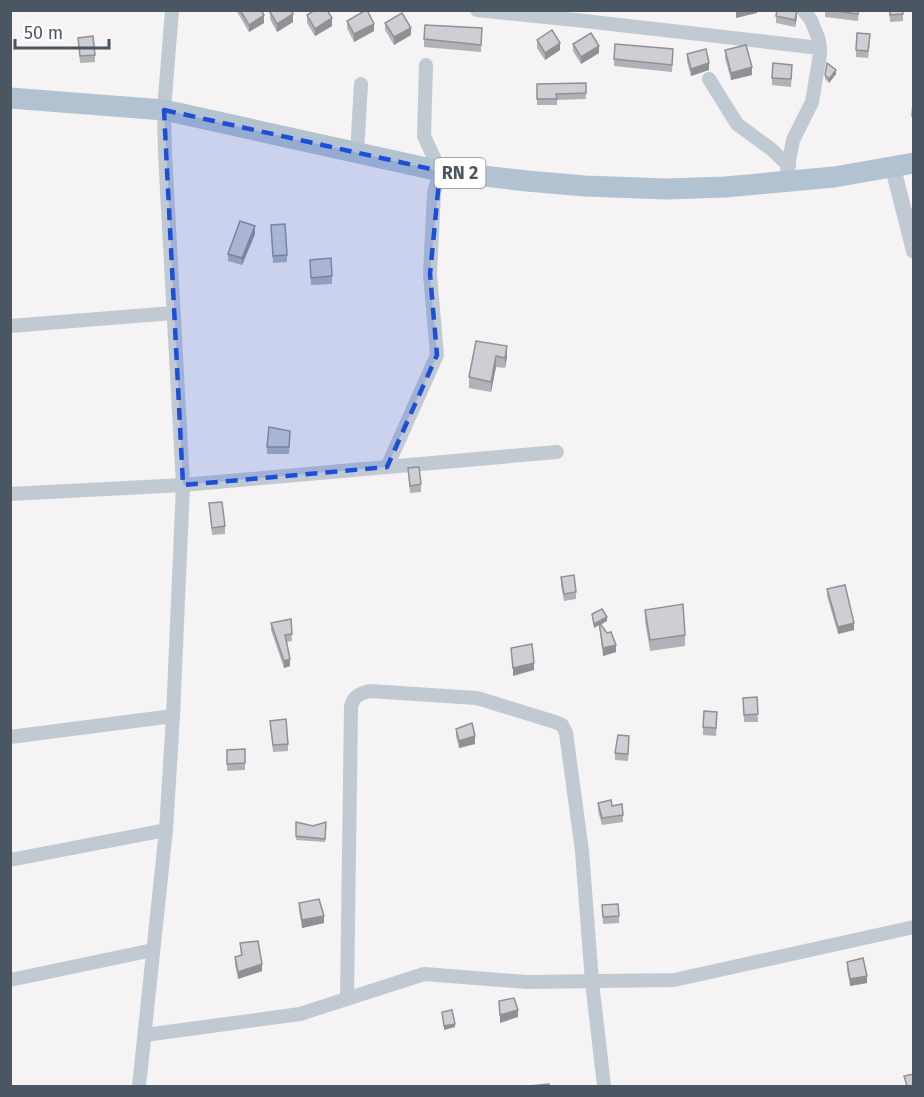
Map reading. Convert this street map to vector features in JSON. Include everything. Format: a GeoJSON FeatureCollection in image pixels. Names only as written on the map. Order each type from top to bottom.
{"type":"FeatureCollection","features":[{"type":"Feature","properties":{"kind":"main road","name":"RN 2"},"geometry":{"type":"LineString","coordinates":[[10,98],[164,110],[440,171],[527,181],[666,189],[725,187],[787,174],[834,177],[904,166]]}},
{"type":"Feature","properties":{"kind":"street"},"geometry":{"type":"LineString","coordinates":[[139,1086],[166,830],[183,485],[164,110],[172,10]]}},
{"type":"Feature","properties":{"kind":"street"},"geometry":{"type":"LineString","coordinates":[[477,10],[820,48]]}},
{"type":"Feature","properties":{"kind":"street"},"geometry":{"type":"LineString","coordinates":[[787,174],[793,140],[812,102],[820,48],[811,20],[804,10]]}},
{"type":"Feature","properties":{"kind":"street"},"geometry":{"type":"LineString","coordinates":[[387,467],[437,355],[430,274],[434,193],[440,171],[424,136],[426,64]]}},
{"type":"Feature","properties":{"kind":"street"},"geometry":{"type":"LineString","coordinates":[[709,79],[737,124],[766,146],[787,174]]}},
{"type":"Feature","properties":{"kind":"street"},"geometry":{"type":"LineString","coordinates":[[357,153],[361,84]]}},
{"type":"Feature","properties":{"kind":"street"},"geometry":{"type":"LineString","coordinates":[[904,166],[914,251]]}},
{"type":"Feature","properties":{"kind":"street"},"geometry":{"type":"LineString","coordinates":[[10,326],[173,313]]}},
{"type":"Feature","properties":{"kind":"street"},"geometry":{"type":"LineString","coordinates":[[10,494],[183,485],[557,452]]}},
{"type":"Feature","properties":{"kind":"street"},"geometry":{"type":"LineString","coordinates":[[347,999],[351,706],[353,700],[359,694],[369,691],[477,698],[562,725],[566,733],[582,851],[592,982],[604,1086]]}},
{"type":"Feature","properties":{"kind":"street"},"geometry":{"type":"LineString","coordinates":[[10,738],[173,716]]}},
{"type":"Feature","properties":{"kind":"street"},"geometry":{"type":"LineString","coordinates":[[10,860],[166,830]]}},
{"type":"Feature","properties":{"kind":"street"},"geometry":{"type":"LineString","coordinates":[[145,1035],[300,1014],[424,974],[526,982],[683,979],[914,927]]}},
{"type":"Feature","properties":{"kind":"street"},"geometry":{"type":"LineString","coordinates":[[10,980],[153,950]]}},
{"type":"Feature","properties":{"kind":"highlighted area"},"geometry":{"type":"Polygon","coordinates":[[[164,110],[440,171],[430,274],[437,355],[387,467],[183,485],[164,110]]]}},
{"type":"Feature","properties":{"kind":"building"},"geometry":{"type":"Polygon","coordinates":[[[240,10],[261,10],[264,15],[249,25],[240,10]]]}},
{"type":"Feature","properties":{"kind":"building"},"geometry":{"type":"Polygon","coordinates":[[[272,10],[291,10],[293,14],[277,24],[270,12],[272,10]]]}},
{"type":"Feature","properties":{"kind":"building"},"geometry":{"type":"Polygon","coordinates":[[[315,10],[327,10],[332,18],[315,29],[307,15],[315,10]]]}},
{"type":"Feature","properties":{"kind":"building"},"geometry":{"type":"Polygon","coordinates":[[[366,10],[374,24],[354,34],[347,21],[366,10]]]}},
{"type":"Feature","properties":{"kind":"building"},"geometry":{"type":"Polygon","coordinates":[[[777,10],[797,10],[795,20],[776,16],[777,10]]]}},
{"type":"Feature","properties":{"kind":"building"},"geometry":{"type":"Polygon","coordinates":[[[827,10],[858,10],[858,14],[827,10]]]}},
{"type":"Feature","properties":{"kind":"building"},"geometry":{"type":"Polygon","coordinates":[[[890,10],[903,10],[903,14],[890,15],[890,10]]]}},
{"type":"Feature","properties":{"kind":"building"},"geometry":{"type":"Polygon","coordinates":[[[402,13],[411,28],[394,37],[385,23],[402,13]]]}},
{"type":"Feature","properties":{"kind":"building"},"geometry":{"type":"Polygon","coordinates":[[[425,25],[482,28],[481,45],[424,39],[425,25]]]}},
{"type":"Feature","properties":{"kind":"building"},"geometry":{"type":"Polygon","coordinates":[[[552,30],[560,43],[545,53],[537,40],[552,30]]]}},
{"type":"Feature","properties":{"kind":"building"},"geometry":{"type":"Polygon","coordinates":[[[591,33],[599,46],[581,57],[573,44],[591,33]]]}},
{"type":"Feature","properties":{"kind":"building"},"geometry":{"type":"Polygon","coordinates":[[[857,33],[870,34],[868,51],[856,50],[857,33]]]}},
{"type":"Feature","properties":{"kind":"building"},"geometry":{"type":"Polygon","coordinates":[[[93,36],[95,55],[80,56],[78,38],[93,36]]]}},
{"type":"Feature","properties":{"kind":"building"},"geometry":{"type":"Polygon","coordinates":[[[615,44],[673,49],[672,65],[614,59],[615,44]]]}},
{"type":"Feature","properties":{"kind":"building"},"geometry":{"type":"Polygon","coordinates":[[[746,45],[752,67],[731,73],[725,50],[746,45]]]}},
{"type":"Feature","properties":{"kind":"building"},"geometry":{"type":"Polygon","coordinates":[[[706,49],[709,63],[691,69],[687,54],[706,49]]]}},
{"type":"Feature","properties":{"kind":"building"},"geometry":{"type":"Polygon","coordinates":[[[773,63],[792,65],[791,79],[772,78],[773,63]]]}},
{"type":"Feature","properties":{"kind":"building"},"geometry":{"type":"Polygon","coordinates":[[[827,63],[836,70],[829,79],[825,75],[827,63]]]}},
{"type":"Feature","properties":{"kind":"building"},"geometry":{"type":"Polygon","coordinates":[[[586,83],[586,93],[556,94],[557,99],[537,99],[537,84],[586,83]]]}},
{"type":"Feature","properties":{"kind":"building"},"geometry":{"type":"Polygon","coordinates":[[[240,221],[255,226],[242,258],[228,254],[240,221]]]}},
{"type":"Feature","properties":{"kind":"building"},"geometry":{"type":"Polygon","coordinates":[[[285,224],[287,255],[273,256],[271,225],[285,224]]]}},
{"type":"Feature","properties":{"kind":"building"},"geometry":{"type":"Polygon","coordinates":[[[331,258],[332,276],[311,278],[310,260],[331,258]]]}},
{"type":"Feature","properties":{"kind":"building"},"geometry":{"type":"Polygon","coordinates":[[[476,341],[507,346],[505,358],[496,356],[491,382],[469,377],[476,341]]]}},
{"type":"Feature","properties":{"kind":"building"},"geometry":{"type":"Polygon","coordinates":[[[269,427],[290,431],[289,447],[267,447],[269,427]]]}},
{"type":"Feature","properties":{"kind":"building"},"geometry":{"type":"Polygon","coordinates":[[[419,467],[421,484],[410,486],[408,468],[419,467]]]}},
{"type":"Feature","properties":{"kind":"building"},"geometry":{"type":"Polygon","coordinates":[[[222,502],[225,526],[212,528],[209,503],[222,502]]]}},
{"type":"Feature","properties":{"kind":"building"},"geometry":{"type":"Polygon","coordinates":[[[574,575],[576,592],[564,594],[561,577],[574,575]]]}},
{"type":"Feature","properties":{"kind":"building"},"geometry":{"type":"Polygon","coordinates":[[[845,585],[854,623],[838,627],[827,589],[845,585]]]}},
{"type":"Feature","properties":{"kind":"building"},"geometry":{"type":"Polygon","coordinates":[[[683,604],[685,635],[650,640],[645,610],[683,604]]]}},
{"type":"Feature","properties":{"kind":"building"},"geometry":{"type":"Polygon","coordinates":[[[602,609],[607,617],[594,624],[592,614],[602,609]]]}},
{"type":"Feature","properties":{"kind":"building"},"geometry":{"type":"Polygon","coordinates":[[[291,619],[292,634],[285,635],[290,659],[284,661],[271,623],[291,619]]]}},
{"type":"Feature","properties":{"kind":"building"},"geometry":{"type":"Polygon","coordinates":[[[599,622],[607,633],[611,632],[616,645],[603,648],[599,622]]]}},
{"type":"Feature","properties":{"kind":"building"},"geometry":{"type":"Polygon","coordinates":[[[532,644],[534,663],[513,668],[511,648],[532,644]]]}},
{"type":"Feature","properties":{"kind":"building"},"geometry":{"type":"Polygon","coordinates":[[[757,697],[758,714],[744,715],[743,698],[757,697]]]}},
{"type":"Feature","properties":{"kind":"building"},"geometry":{"type":"Polygon","coordinates":[[[704,711],[717,712],[716,728],[703,727],[704,711]]]}},
{"type":"Feature","properties":{"kind":"building"},"geometry":{"type":"Polygon","coordinates":[[[286,719],[288,744],[273,745],[270,721],[286,719]]]}},
{"type":"Feature","properties":{"kind":"building"},"geometry":{"type":"Polygon","coordinates":[[[472,723],[475,736],[459,741],[456,729],[472,723]]]}},
{"type":"Feature","properties":{"kind":"building"},"geometry":{"type":"Polygon","coordinates":[[[618,735],[629,736],[628,754],[615,753],[618,735]]]}},
{"type":"Feature","properties":{"kind":"building"},"geometry":{"type":"Polygon","coordinates":[[[245,749],[245,763],[227,764],[227,750],[245,749]]]}},
{"type":"Feature","properties":{"kind":"building"},"geometry":{"type":"Polygon","coordinates":[[[611,800],[612,806],[622,804],[623,815],[602,818],[598,803],[611,800]]]}},
{"type":"Feature","properties":{"kind":"building"},"geometry":{"type":"Polygon","coordinates":[[[296,822],[313,826],[326,822],[325,839],[296,836],[296,822]]]}},
{"type":"Feature","properties":{"kind":"building"},"geometry":{"type":"Polygon","coordinates":[[[319,899],[324,916],[302,920],[299,903],[319,899]]]}},
{"type":"Feature","properties":{"kind":"building"},"geometry":{"type":"Polygon","coordinates":[[[618,904],[619,916],[603,917],[602,905],[618,904]]]}},
{"type":"Feature","properties":{"kind":"building"},"geometry":{"type":"Polygon","coordinates":[[[258,941],[262,964],[238,972],[235,957],[242,955],[240,943],[258,941]]]}},
{"type":"Feature","properties":{"kind":"building"},"geometry":{"type":"Polygon","coordinates":[[[863,958],[867,976],[850,979],[847,962],[863,958]]]}},
{"type":"Feature","properties":{"kind":"building"},"geometry":{"type":"Polygon","coordinates":[[[514,998],[518,1010],[500,1015],[499,1001],[514,998]]]}},
{"type":"Feature","properties":{"kind":"building"},"geometry":{"type":"Polygon","coordinates":[[[452,1010],[455,1024],[444,1026],[442,1012],[452,1010]]]}},
{"type":"Feature","properties":{"kind":"building"},"geometry":{"type":"Polygon","coordinates":[[[914,1074],[914,1086],[907,1086],[904,1076],[914,1074]]]}}]}
